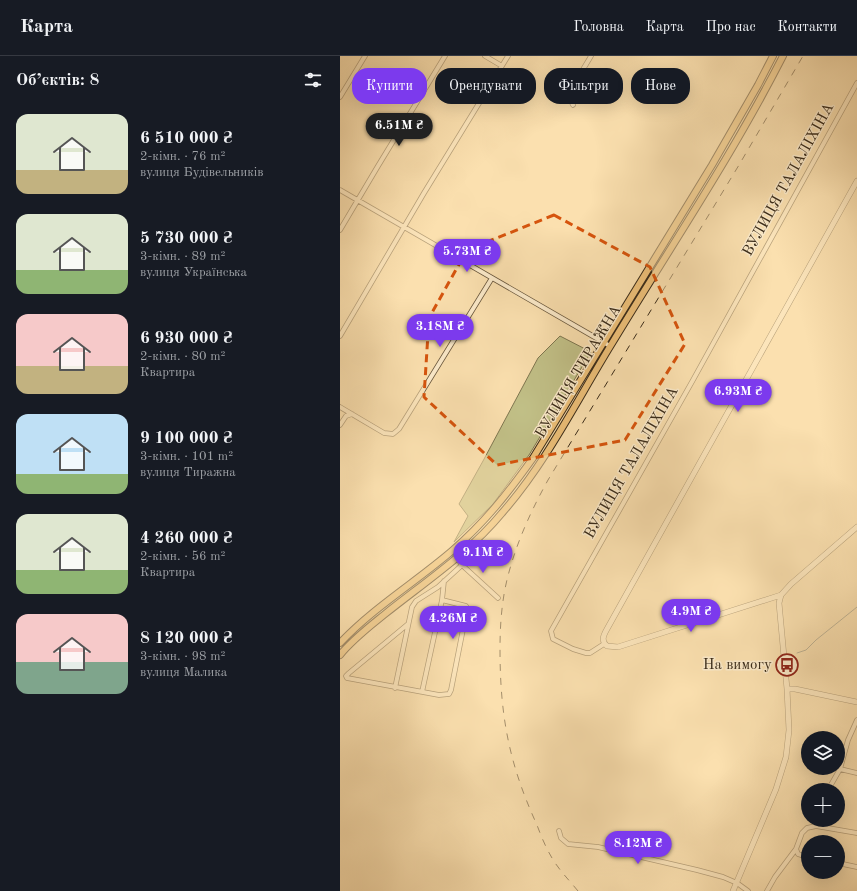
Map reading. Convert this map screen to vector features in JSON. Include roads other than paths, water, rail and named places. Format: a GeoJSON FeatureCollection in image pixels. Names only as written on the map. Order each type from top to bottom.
{"type":"FeatureCollection","features":[{"type":"Feature","properties":{"kind":"main road","name":"ВУЛИЦЯ ТИРАЖНА"},"geometry":{"type":"LineString","coordinates":[[340,643],[360,623],[453,550],[481,524],[496,508],[533,458],[712,165],[773,56]]}},
{"type":"Feature","properties":{"kind":"main road","name":"ВУЛИЦЯ ТИРАЖНА"},"geometry":{"type":"LineString","coordinates":[[340,655],[366,629],[457,558],[488,530],[522,488],[541,462],[610,346],[740,136],[783,56]]}},
{"type":"Feature","properties":{"kind":"main road"},"geometry":{"type":"LineString","coordinates":[[453,550],[457,558]]}},
{"type":"Feature","properties":{"kind":"street"},"geometry":{"type":"LineString","coordinates":[[340,97],[365,56]]}},
{"type":"Feature","properties":{"kind":"street"},"geometry":{"type":"LineString","coordinates":[[340,230],[445,56]]}},
{"type":"Feature","properties":{"kind":"street"},"geometry":{"type":"LineString","coordinates":[[485,56],[502,66]]}},
{"type":"Feature","properties":{"kind":"street"},"geometry":{"type":"LineString","coordinates":[[340,336],[424,193],[508,56]]}},
{"type":"Feature","properties":{"kind":"street"},"geometry":{"type":"LineString","coordinates":[[573,105],[571,102],[571,91],[591,56]]}},
{"type":"Feature","properties":{"kind":"street","name":"ВУЛИЦЯ ТАЛАЛІХІНА"},"geometry":{"type":"LineString","coordinates":[[604,644],[590,653],[582,653],[554,639],[551,632],[693,380],[857,83]]}},
{"type":"Feature","properties":{"kind":"street"},"geometry":{"type":"LineString","coordinates":[[857,180],[604,634],[604,644],[607,646],[618,647],[781,595],[791,584],[857,527]]}},
{"type":"Feature","properties":{"kind":"street"},"geometry":{"type":"LineString","coordinates":[[340,190],[610,346]]}},
{"type":"Feature","properties":{"kind":"street"},"geometry":{"type":"LineString","coordinates":[[340,407],[384,433],[393,434],[402,426],[492,278]]}},
{"type":"Feature","properties":{"kind":"street"},"geometry":{"type":"LineString","coordinates":[[340,425],[346,416],[352,414]]}},
{"type":"Feature","properties":{"kind":"street"},"geometry":{"type":"LineString","coordinates":[[457,558],[462,565],[498,598]]}},
{"type":"Feature","properties":{"kind":"street"},"geometry":{"type":"LineString","coordinates":[[395,688],[412,607],[416,601],[438,587],[462,565]]}},
{"type":"Feature","properties":{"kind":"street"},"geometry":{"type":"LineString","coordinates":[[422,692],[442,600],[444,580]]}},
{"type":"Feature","properties":{"kind":"street"},"geometry":{"type":"LineString","coordinates":[[733,891],[776,789],[786,757],[789,730],[779,602],[781,595]]}},
{"type":"Feature","properties":{"kind":"street"},"geometry":{"type":"LineString","coordinates":[[408,624],[346,676],[346,678],[349,680],[443,696],[449,694],[467,609],[466,606],[442,600]]}},
{"type":"Feature","properties":{"kind":"street"},"geometry":{"type":"LineString","coordinates":[[787,689],[795,689],[857,702]]}},
{"type":"Feature","properties":{"kind":"street"},"geometry":{"type":"LineString","coordinates":[[845,751],[848,740],[857,720]]}},
{"type":"Feature","properties":{"kind":"street"},"geometry":{"type":"LineString","coordinates":[[845,771],[857,773]]}},
{"type":"Feature","properties":{"kind":"street"},"geometry":{"type":"LineString","coordinates":[[767,891],[775,877],[796,849],[804,831],[809,827]]}},
{"type":"Feature","properties":{"kind":"street"},"geometry":{"type":"LineString","coordinates":[[822,827],[857,833]]}},
{"type":"Feature","properties":{"kind":"street"},"geometry":{"type":"LineString","coordinates":[[559,831],[561,838],[568,844],[598,847],[689,868],[723,877],[737,883],[748,891]]}},
{"type":"Feature","properties":{"kind":"street"},"geometry":{"type":"LineString","coordinates":[[796,849],[798,854],[801,855]]}},
{"type":"Feature","properties":{"kind":"street"},"geometry":{"type":"LineString","coordinates":[[845,864],[857,867]]}},
{"type":"Feature","properties":{"kind":"waterway"},"geometry":{"type":"LineString","coordinates":[[797,653],[806,650],[857,607]]}},
{"type":"Feature","properties":{"kind":"railway"},"geometry":{"type":"LineString","coordinates":[[578,891],[558,867],[546,846],[519,781],[508,739],[504,718],[500,673],[500,630],[509,572],[526,524],[548,480],[739,165],[803,56]]}},
{"type":"Feature","properties":{"kind":"place","name":"На вимогу"},"geometry":{"type":"Point","coordinates":[787,665]}}]}
